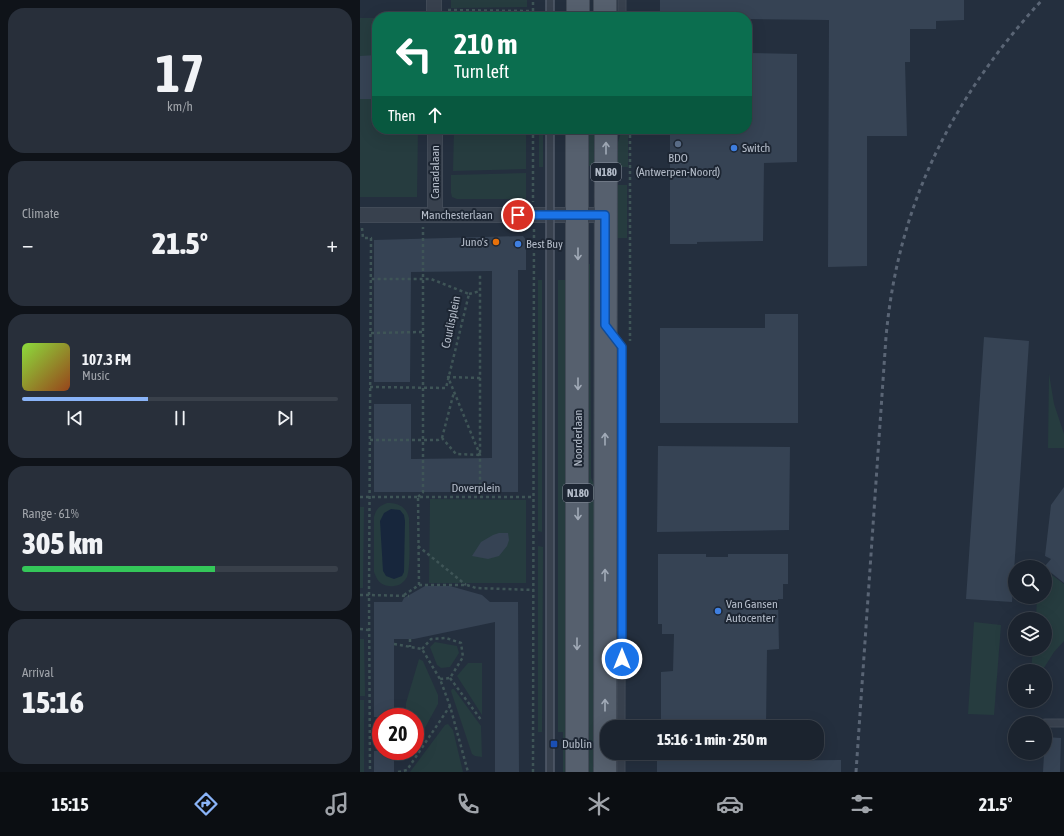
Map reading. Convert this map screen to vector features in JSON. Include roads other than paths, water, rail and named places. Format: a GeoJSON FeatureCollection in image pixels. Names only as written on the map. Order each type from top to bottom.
{"type":"FeatureCollection","features":[{"type":"Feature","properties":{"kind":"main road"},"geometry":{"type":"LineString","coordinates":[[578,0],[578,12]]}},
{"type":"Feature","properties":{"kind":"main road"},"geometry":{"type":"LineString","coordinates":[[605,0],[605,12]]}},
{"type":"Feature","properties":{"kind":"main road","name":"Noorderlaan"},"geometry":{"type":"LineString","coordinates":[[577,134],[577,772]]}},
{"type":"Feature","properties":{"kind":"main road","name":"N180"},"geometry":{"type":"LineString","coordinates":[[605,772],[606,134]]}},
{"type":"Feature","properties":{"kind":"street","name":"Canadalaan"},"geometry":{"type":"LineString","coordinates":[[429,215],[435,134]]}},
{"type":"Feature","properties":{"kind":"street","name":"Manchesterlaan"},"geometry":{"type":"LineString","coordinates":[[361,215],[605,215]]}},
{"type":"Feature","properties":{"kind":"lane"},"geometry":{"type":"LineString","coordinates":[[550,0],[550,12]]}},
{"type":"Feature","properties":{"kind":"lane"},"geometry":{"type":"LineString","coordinates":[[622,0],[622,12]]}},
{"type":"Feature","properties":{"kind":"lane"},"geometry":{"type":"LineString","coordinates":[[550,134],[550,772]]}},
{"type":"Feature","properties":{"kind":"lane"},"geometry":{"type":"LineString","coordinates":[[605,325],[622,347],[622,720]]}},
{"type":"Feature","properties":{"kind":"lane"},"geometry":{"type":"LineString","coordinates":[[1052,723],[1064,723]]}},
{"type":"Feature","properties":{"kind":"lane"},"geometry":{"type":"LineString","coordinates":[[621,772],[622,760]]}},
{"type":"Feature","properties":{"kind":"water"},"geometry":{"type":"Polygon","coordinates":[[[391,509],[400,510],[404,515],[405,521],[404,572],[402,576],[394,579],[386,576],[383,571],[380,521],[384,513],[391,509]]]}},
{"type":"Feature","properties":{"kind":"tram line"},"geometry":{"type":"LineString","coordinates":[[546,0],[546,12]]}},
{"type":"Feature","properties":{"kind":"tram line"},"geometry":{"type":"LineString","coordinates":[[554,0],[554,12]]}},
{"type":"Feature","properties":{"kind":"tram line"},"geometry":{"type":"LineString","coordinates":[[546,134],[546,772]]}},
{"type":"Feature","properties":{"kind":"tram line"},"geometry":{"type":"LineString","coordinates":[[554,134],[554,772]]}},
{"type":"Feature","properties":{"kind":"railway"},"geometry":{"type":"LineString","coordinates":[[856,772],[886,337],[892,288],[903,242],[917,198],[935,155],[956,115],[981,75],[1010,37],[1042,0]]}},
{"type":"Feature","properties":{"kind":"place","name":"BDO (Antwerpen-Noord)"},"geometry":{"type":"Point","coordinates":[678,144]}},
{"type":"Feature","properties":{"kind":"place","name":"Switch"},"geometry":{"type":"Point","coordinates":[734,148]}},
{"type":"Feature","properties":{"kind":"place","name":"Juno's"},"geometry":{"type":"Point","coordinates":[496,242]}},
{"type":"Feature","properties":{"kind":"place","name":"Best Buy"},"geometry":{"type":"Point","coordinates":[518,244]}},
{"type":"Feature","properties":{"kind":"place","name":"Van Gansen Autocenter"},"geometry":{"type":"Point","coordinates":[718,611]}},
{"type":"Feature","properties":{"kind":"place","name":"Dublin"},"geometry":{"type":"Point","coordinates":[554,744]}}]}
